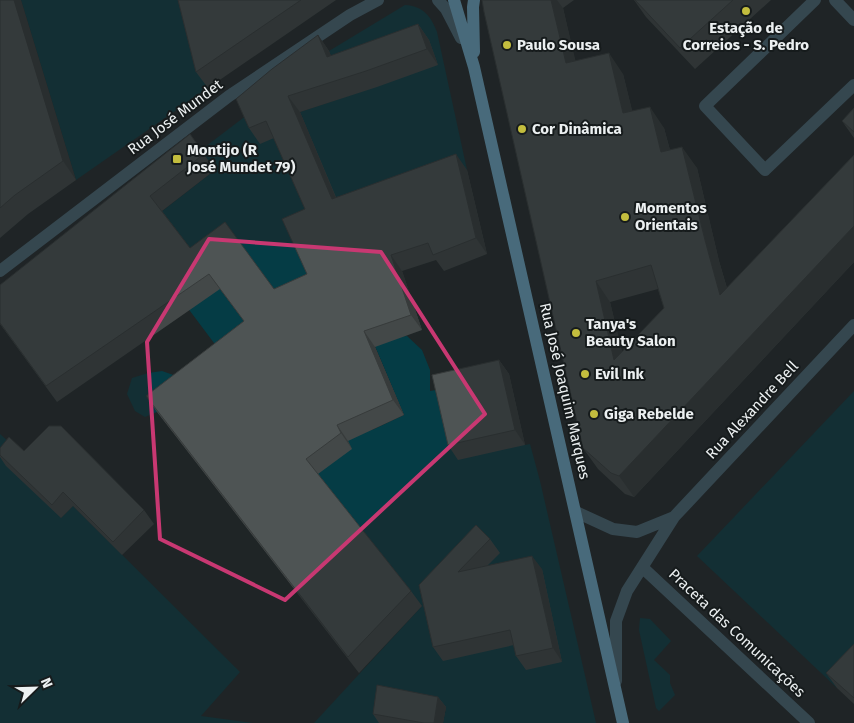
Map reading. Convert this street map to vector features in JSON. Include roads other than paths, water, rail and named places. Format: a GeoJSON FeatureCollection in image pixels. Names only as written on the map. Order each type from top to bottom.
{"type":"FeatureCollection","features":[{"type":"Feature","properties":{"kind":"main road","name":"Rua José Joaquim Marques"},"geometry":{"type":"LineString","coordinates":[[454,0],[474,67],[624,723]]}},
{"type":"Feature","properties":{"kind":"main road","name":"Rua José Joaquim Marques"},"geometry":{"type":"LineString","coordinates":[[474,0],[474,67]]}},
{"type":"Feature","properties":{"kind":"street","name":"Rua José Mundet"},"geometry":{"type":"LineString","coordinates":[[0,271],[229,96],[350,16],[378,0]]}},
{"type":"Feature","properties":{"kind":"street"},"geometry":{"type":"LineString","coordinates":[[438,0],[454,23],[474,67]]}},
{"type":"Feature","properties":{"kind":"street"},"geometry":{"type":"LineString","coordinates":[[815,0],[705,106],[765,170],[854,85]]}},
{"type":"Feature","properties":{"kind":"street"},"geometry":{"type":"LineString","coordinates":[[835,0],[854,20]]}},
{"type":"Feature","properties":{"kind":"street","name":"Rua Alexandre Bell"},"geometry":{"type":"LineString","coordinates":[[616,691],[616,621],[627,591],[674,517],[854,325]]}},
{"type":"Feature","properties":{"kind":"street","name":"Rua Alexandre Bell"},"geometry":{"type":"LineString","coordinates":[[576,512],[613,529],[638,532],[674,517]]}},
{"type":"Feature","properties":{"kind":"street","name":"Praceta das Comunicações"},"geometry":{"type":"LineString","coordinates":[[642,568],[809,723]]}},
{"type":"Feature","properties":{"kind":"place","name":"Estação de Correios - S. Pedro"},"geometry":{"type":"Point","coordinates":[746,11]}},
{"type":"Feature","properties":{"kind":"place","name":"Paulo Sousa"},"geometry":{"type":"Point","coordinates":[507,45]}},
{"type":"Feature","properties":{"kind":"place","name":"Cor Dinâmica"},"geometry":{"type":"Point","coordinates":[522,129]}},
{"type":"Feature","properties":{"kind":"place","name":"Montijo (R José Mundet 79)"},"geometry":{"type":"Point","coordinates":[177,159]}},
{"type":"Feature","properties":{"kind":"place","name":"Momentos Orientais"},"geometry":{"type":"Point","coordinates":[625,217]}},
{"type":"Feature","properties":{"kind":"place","name":"Tanya's Beauty Salon"},"geometry":{"type":"Point","coordinates":[576,333]}},
{"type":"Feature","properties":{"kind":"place","name":"Evil Ink"},"geometry":{"type":"Point","coordinates":[585,374]}},
{"type":"Feature","properties":{"kind":"place","name":"Giga Rebelde"},"geometry":{"type":"Point","coordinates":[594,414]}}]}
